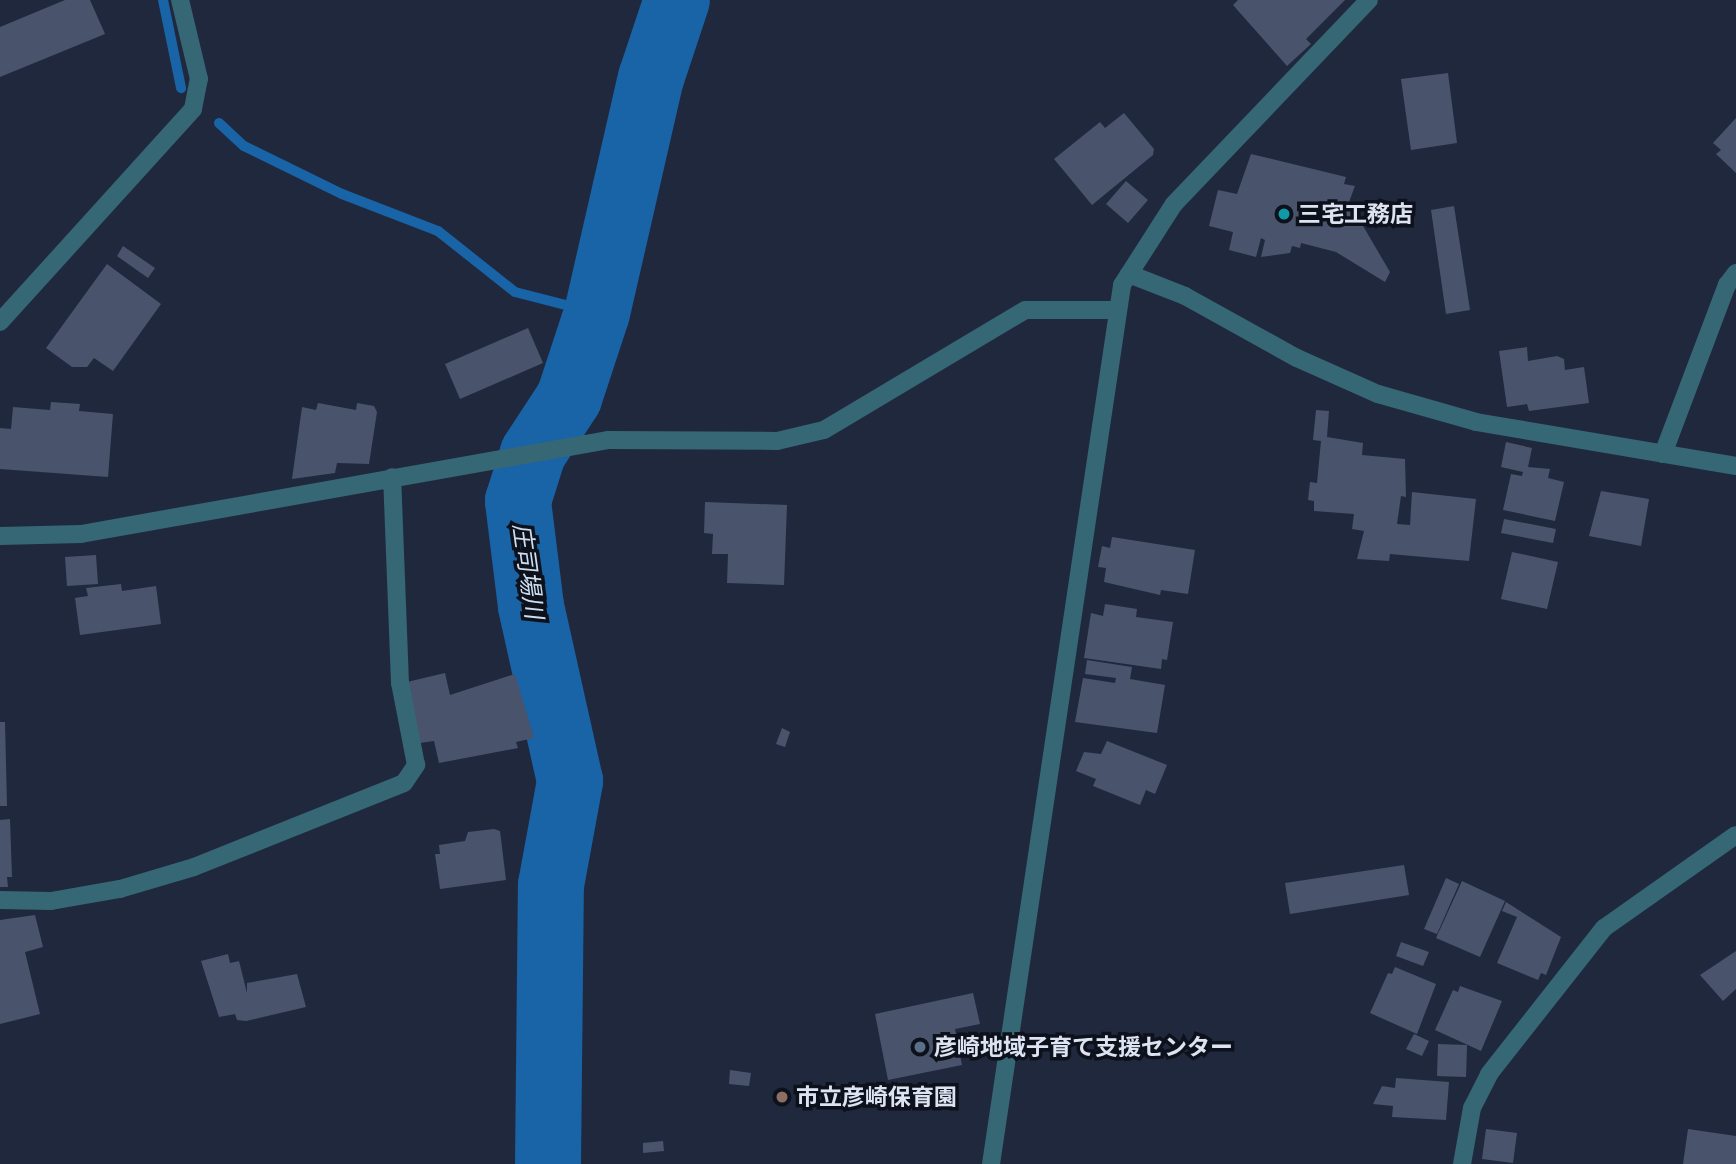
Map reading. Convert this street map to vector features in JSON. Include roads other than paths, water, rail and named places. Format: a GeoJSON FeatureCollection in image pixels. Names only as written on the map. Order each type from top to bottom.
{"type":"FeatureCollection","features":[{"type":"Feature","properties":{"kind":"street"},"geometry":{"type":"LineString","coordinates":[[0,323],[193,109],[199,79],[180,0]]}},
{"type":"Feature","properties":{"kind":"street"},"geometry":{"type":"LineString","coordinates":[[991,1164],[1118,310],[1129,274],[1174,204],[1369,0]]}},
{"type":"Feature","properties":{"kind":"street"},"geometry":{"type":"LineString","coordinates":[[1663,454],[1727,285],[1736,273]]}},
{"type":"Feature","properties":{"kind":"street"},"geometry":{"type":"LineString","coordinates":[[1129,274],[1185,296],[1297,358],[1378,394],[1476,422],[1736,466]]}},
{"type":"Feature","properties":{"kind":"street"},"geometry":{"type":"LineString","coordinates":[[0,536],[81,534],[608,440],[777,441],[824,430],[1025,310],[1118,310]]}},
{"type":"Feature","properties":{"kind":"street"},"geometry":{"type":"LineString","coordinates":[[0,900],[51,901],[120,889],[194,867],[404,783],[416,765],[400,683],[392,477]]}},
{"type":"Feature","properties":{"kind":"street"},"geometry":{"type":"LineString","coordinates":[[1462,1164],[1472,1108],[1489,1074],[1604,928],[1736,835]]}},
{"type":"Feature","properties":{"kind":"waterway"},"geometry":{"type":"LineString","coordinates":[[163,0],[181,88]]}},
{"type":"Feature","properties":{"kind":"waterway","name":"庄司場川"},"geometry":{"type":"LineString","coordinates":[[548,1164],[551,885],[570,781],[531,606],[518,501],[533,453],[569,398],[597,313],[651,78],[677,0]]}},
{"type":"Feature","properties":{"kind":"waterway"},"geometry":{"type":"LineString","coordinates":[[219,123],[244,146],[342,194],[438,231],[515,292],[597,313]]}},
{"type":"Feature","properties":{"kind":"place","name":"三宅工務店"},"geometry":{"type":"Point","coordinates":[1284,214]}},
{"type":"Feature","properties":{"kind":"place","name":"彦崎地域子育て支援センター"},"geometry":{"type":"Point","coordinates":[920,1047]}},
{"type":"Feature","properties":{"kind":"place","name":"市立彦崎保育園"},"geometry":{"type":"Point","coordinates":[782,1097]}}]}
